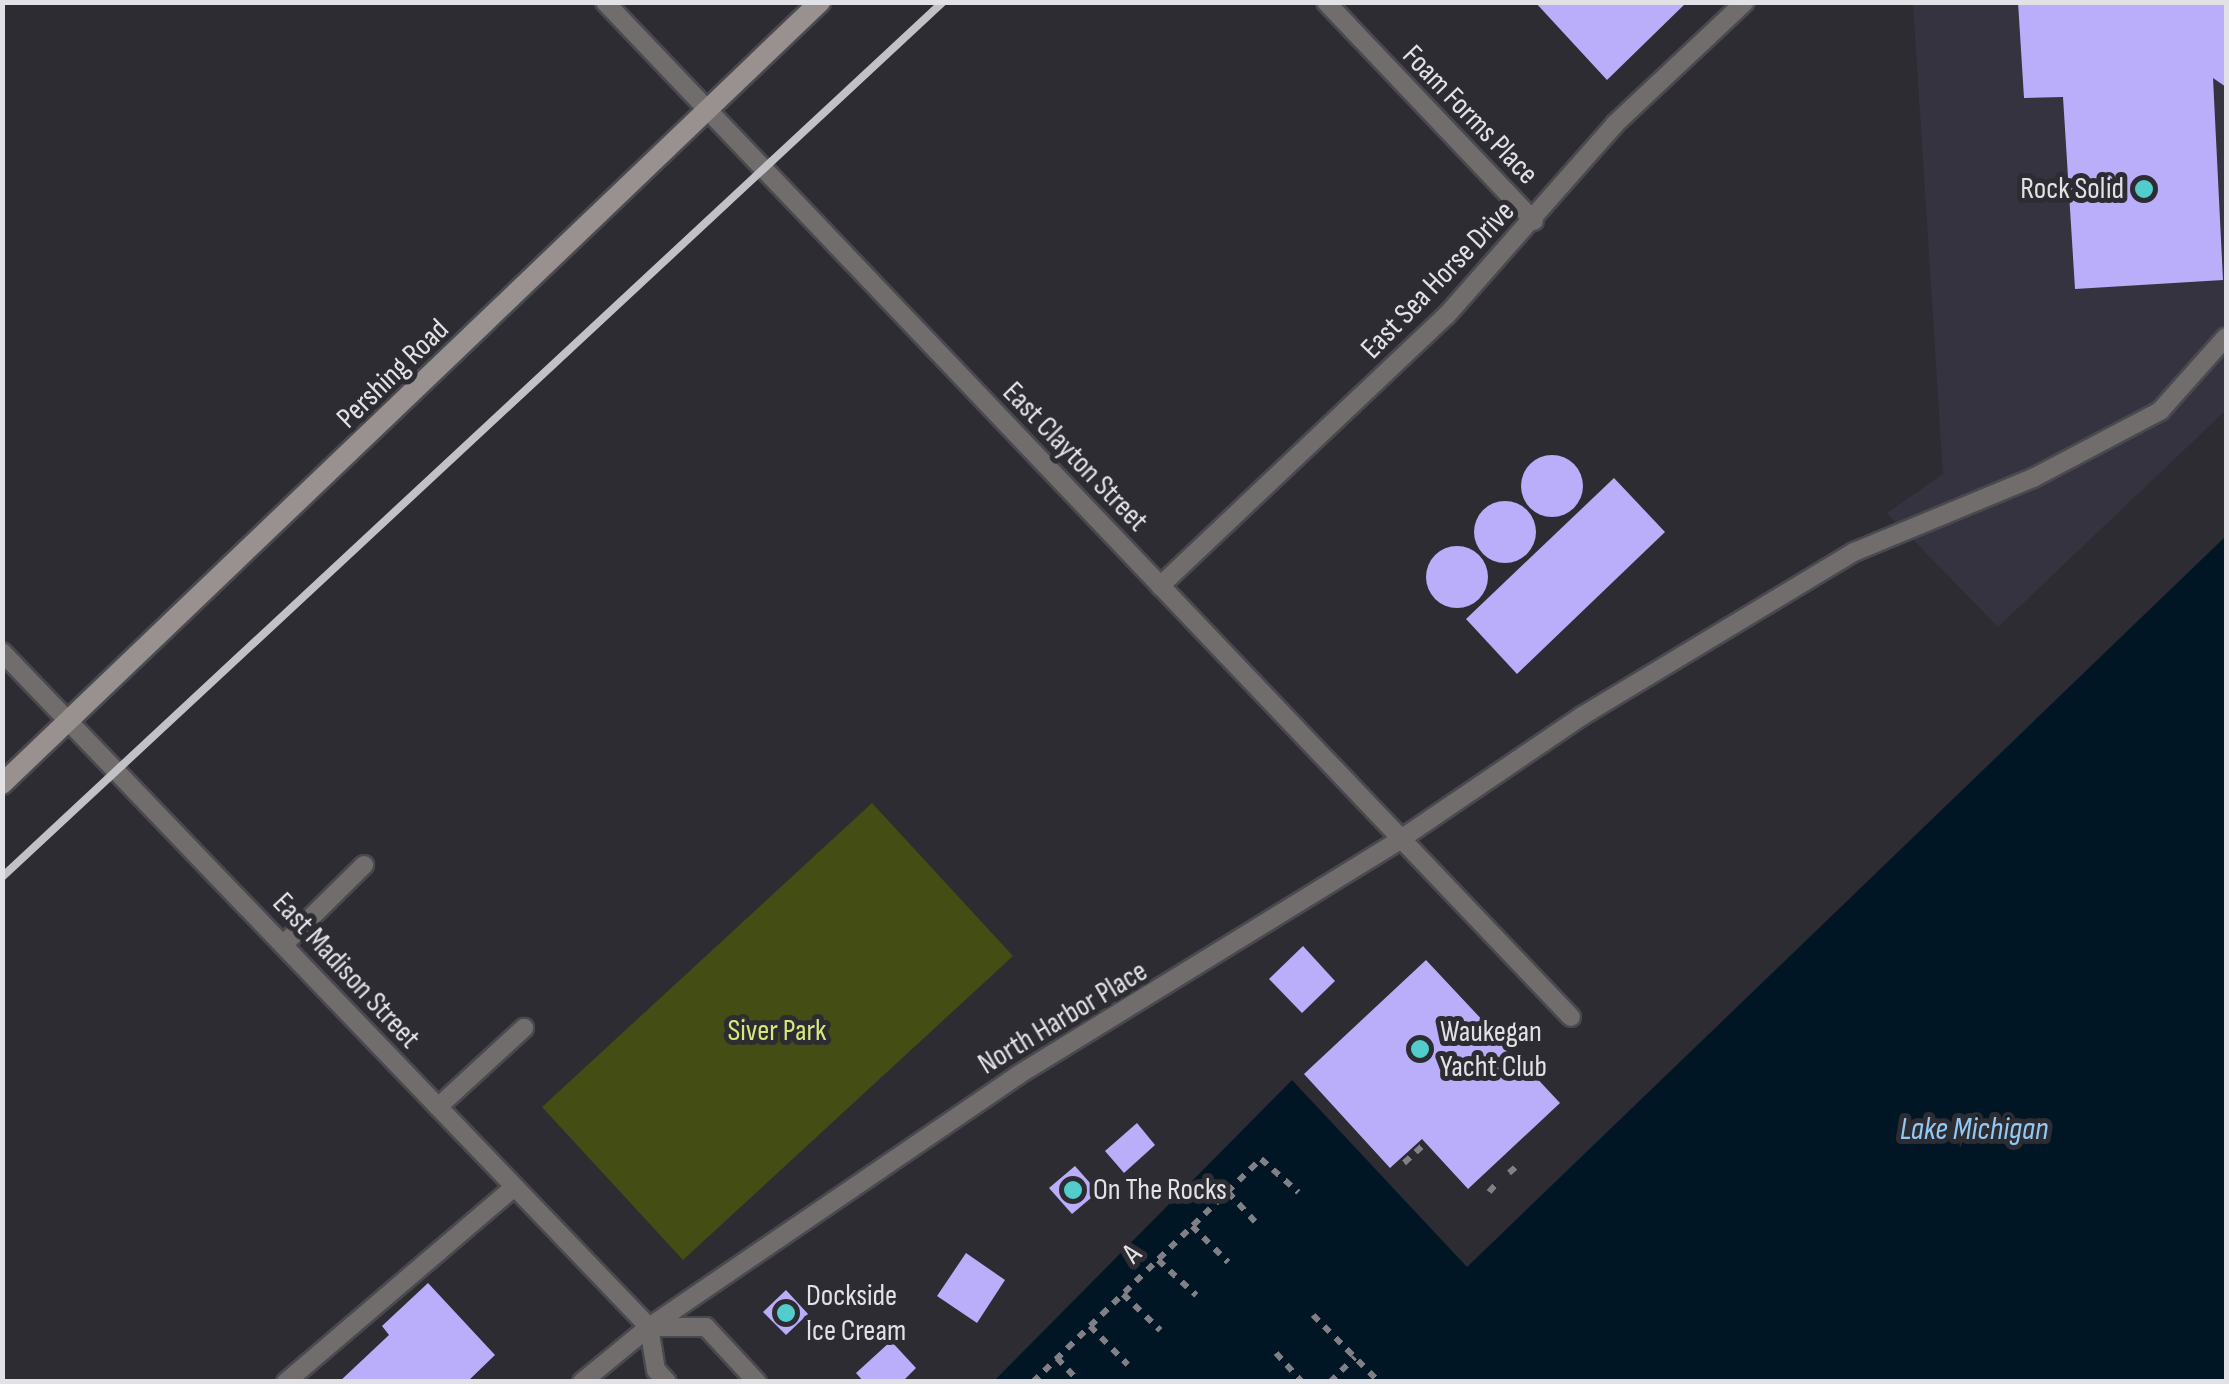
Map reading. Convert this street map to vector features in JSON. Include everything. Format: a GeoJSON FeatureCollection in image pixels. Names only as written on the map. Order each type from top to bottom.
{"type":"FeatureCollection","features":[{"type":"Feature","properties":{"kind":"street","name":"Pershing Road"},"geometry":{"type":"LineString","coordinates":[[2,784],[708,114],[820,2]]}},
{"type":"Feature","properties":{"kind":"lane","name":"East Clayton Street"},"geometry":{"type":"LineString","coordinates":[[605,2],[1571,1017]]}},
{"type":"Feature","properties":{"kind":"lane","name":"Foam Forms Place"},"geometry":{"type":"LineString","coordinates":[[1326,2],[1534,221]]}},
{"type":"Feature","properties":{"kind":"lane","name":"East Sea Horse Drive"},"geometry":{"type":"LineString","coordinates":[[1160,586],[1446,316],[1534,221],[1615,124],[1745,2]]}},
{"type":"Feature","properties":{"kind":"lane","name":"North Harbor Place"},"geometry":{"type":"LineString","coordinates":[[582,1382],[649,1327],[1018,1074],[1401,840],[1582,716],[1854,552],[2033,478],[2160,411],[2226,337]]}},
{"type":"Feature","properties":{"kind":"lane","name":"East Madison Street"},"geometry":{"type":"LineString","coordinates":[[2,652],[649,1327]]}},
{"type":"Feature","properties":{"kind":"lane"},"geometry":{"type":"LineString","coordinates":[[283,945],[364,865]]}},
{"type":"Feature","properties":{"kind":"lane"},"geometry":{"type":"LineString","coordinates":[[438,1108],[524,1028]]}},
{"type":"Feature","properties":{"kind":"lane"},"geometry":{"type":"LineString","coordinates":[[286,1382],[514,1186]]}},
{"type":"Feature","properties":{"kind":"lane"},"geometry":{"type":"LineString","coordinates":[[667,1382],[656,1370],[649,1327],[706,1327],[758,1382]]}},
{"type":"Feature","properties":{"kind":"path"},"geometry":{"type":"LineString","coordinates":[[1404,1163],[1422,1146]]}},
{"type":"Feature","properties":{"kind":"path","name":"A"},"geometry":{"type":"LineString","coordinates":[[1034,1382],[1261,1159],[1298,1192]]}},
{"type":"Feature","properties":{"kind":"path"},"geometry":{"type":"LineString","coordinates":[[1508,1173],[1518,1165]]}},
{"type":"Feature","properties":{"kind":"path"},"geometry":{"type":"LineString","coordinates":[[1489,1192],[1499,1181]]}},
{"type":"Feature","properties":{"kind":"path"},"geometry":{"type":"LineString","coordinates":[[1228,1192],[1260,1226]]}},
{"type":"Feature","properties":{"kind":"path"},"geometry":{"type":"LineString","coordinates":[[1192,1226],[1228,1262]]}},
{"type":"Feature","properties":{"kind":"path"},"geometry":{"type":"LineString","coordinates":[[1158,1260],[1196,1296]]}},
{"type":"Feature","properties":{"kind":"path"},"geometry":{"type":"LineString","coordinates":[[1123,1294],[1160,1330]]}},
{"type":"Feature","properties":{"kind":"path"},"geometry":{"type":"LineString","coordinates":[[1313,1315],[1379,1382]]}},
{"type":"Feature","properties":{"kind":"path"},"geometry":{"type":"LineString","coordinates":[[1090,1326],[1128,1365]]}},
{"type":"Feature","properties":{"kind":"path"},"geometry":{"type":"LineString","coordinates":[[1276,1354],[1302,1382]]}},
{"type":"Feature","properties":{"kind":"path"},"geometry":{"type":"LineString","coordinates":[[1058,1358],[1079,1382]]}},
{"type":"Feature","properties":{"kind":"path"},"geometry":{"type":"LineString","coordinates":[[1330,1382],[1355,1358]]}},
{"type":"Feature","properties":{"kind":"shaded area","name":"Rock Solid"},"geometry":{"type":"Polygon","coordinates":[[[1913,3],[2226,3],[2226,410],[1998,627],[1887,513],[1943,474],[1913,3]]]}},
{"type":"Feature","properties":{"kind":"green space","name":"Siver Park"},"geometry":{"type":"Polygon","coordinates":[[[872,803],[1013,956],[683,1260],[542,1107],[872,803]]]}},
{"type":"Feature","properties":{"kind":"water","name":"Lake Michigan"},"geometry":{"type":"Polygon","coordinates":[[[2226,536],[2226,1381],[994,1381],[1292,1080],[1467,1267],[2226,536]]]}},
{"type":"Feature","properties":{"kind":"building"},"geometry":{"type":"Polygon","coordinates":[[[1535,2],[1687,2],[1607,80],[1535,2]]]}},
{"type":"Feature","properties":{"kind":"building","name":"Rock Solid"},"geometry":{"type":"Polygon","coordinates":[[[2018,2],[2226,2],[2226,87],[2213,78],[2223,280],[2075,289],[2063,97],[2024,98],[2018,2]]]}},
{"type":"Feature","properties":{"kind":"building"},"geometry":{"type":"Polygon","coordinates":[[[1552,455],[1574,464],[1583,486],[1574,508],[1552,517],[1530,508],[1521,486],[1530,464],[1552,455]]]}},
{"type":"Feature","properties":{"kind":"building"},"geometry":{"type":"Polygon","coordinates":[[[1614,478],[1665,532],[1517,674],[1466,619],[1614,478]]]}},
{"type":"Feature","properties":{"kind":"building"},"geometry":{"type":"Polygon","coordinates":[[[1505,501],[1527,510],[1536,532],[1527,554],[1505,563],[1483,554],[1474,532],[1483,510],[1505,501]]]}},
{"type":"Feature","properties":{"kind":"building"},"geometry":{"type":"Polygon","coordinates":[[[1457,546],[1479,555],[1488,577],[1479,599],[1457,608],[1435,599],[1426,577],[1435,555],[1457,546]]]}},
{"type":"Feature","properties":{"kind":"building"},"geometry":{"type":"Polygon","coordinates":[[[1303,946],[1335,981],[1302,1013],[1269,979],[1303,946]]]}},
{"type":"Feature","properties":{"kind":"building","name":"Waukegan Yacht Club"},"geometry":{"type":"Polygon","coordinates":[[[1426,960],[1560,1103],[1468,1189],[1422,1139],[1390,1168],[1304,1074],[1426,960]]]}},
{"type":"Feature","properties":{"kind":"building"},"geometry":{"type":"Polygon","coordinates":[[[1137,1123],[1155,1145],[1124,1173],[1105,1151],[1137,1123]]]}},
{"type":"Feature","properties":{"kind":"building","name":"On The Rocks"},"geometry":{"type":"Polygon","coordinates":[[[1075,1166],[1098,1192],[1072,1214],[1049,1188],[1075,1166]]]}},
{"type":"Feature","properties":{"kind":"building"},"geometry":{"type":"Polygon","coordinates":[[[966,1253],[1005,1280],[977,1323],[937,1296],[966,1253]]]}},
{"type":"Feature","properties":{"kind":"building"},"geometry":{"type":"Polygon","coordinates":[[[428,1283],[495,1355],[467,1382],[339,1382],[389,1335],[382,1326],[428,1283]]]}},
{"type":"Feature","properties":{"kind":"building","name":"Dockside Ice Cream"},"geometry":{"type":"Polygon","coordinates":[[[786,1290],[808,1314],[786,1335],[763,1312],[786,1290]]]}},
{"type":"Feature","properties":{"kind":"building"},"geometry":{"type":"Polygon","coordinates":[[[891,1341],[916,1368],[902,1382],[864,1382],[856,1373],[891,1341]]]}},
{"type":"Feature","properties":{"kind":"railway"},"geometry":{"type":"LineString","coordinates":[[2,877],[943,2]]}},
{"type":"Feature","properties":{"kind":"place","name":"Rock Solid"},"geometry":{"type":"Point","coordinates":[2144,189]}},
{"type":"Feature","properties":{"kind":"place","name":"Waukegan Yacht Club"},"geometry":{"type":"Point","coordinates":[1420,1049]}},
{"type":"Feature","properties":{"kind":"place","name":"On The Rocks"},"geometry":{"type":"Point","coordinates":[1073,1190]}},
{"type":"Feature","properties":{"kind":"place","name":"Dockside Ice Cream"},"geometry":{"type":"Point","coordinates":[786,1313]}}]}
